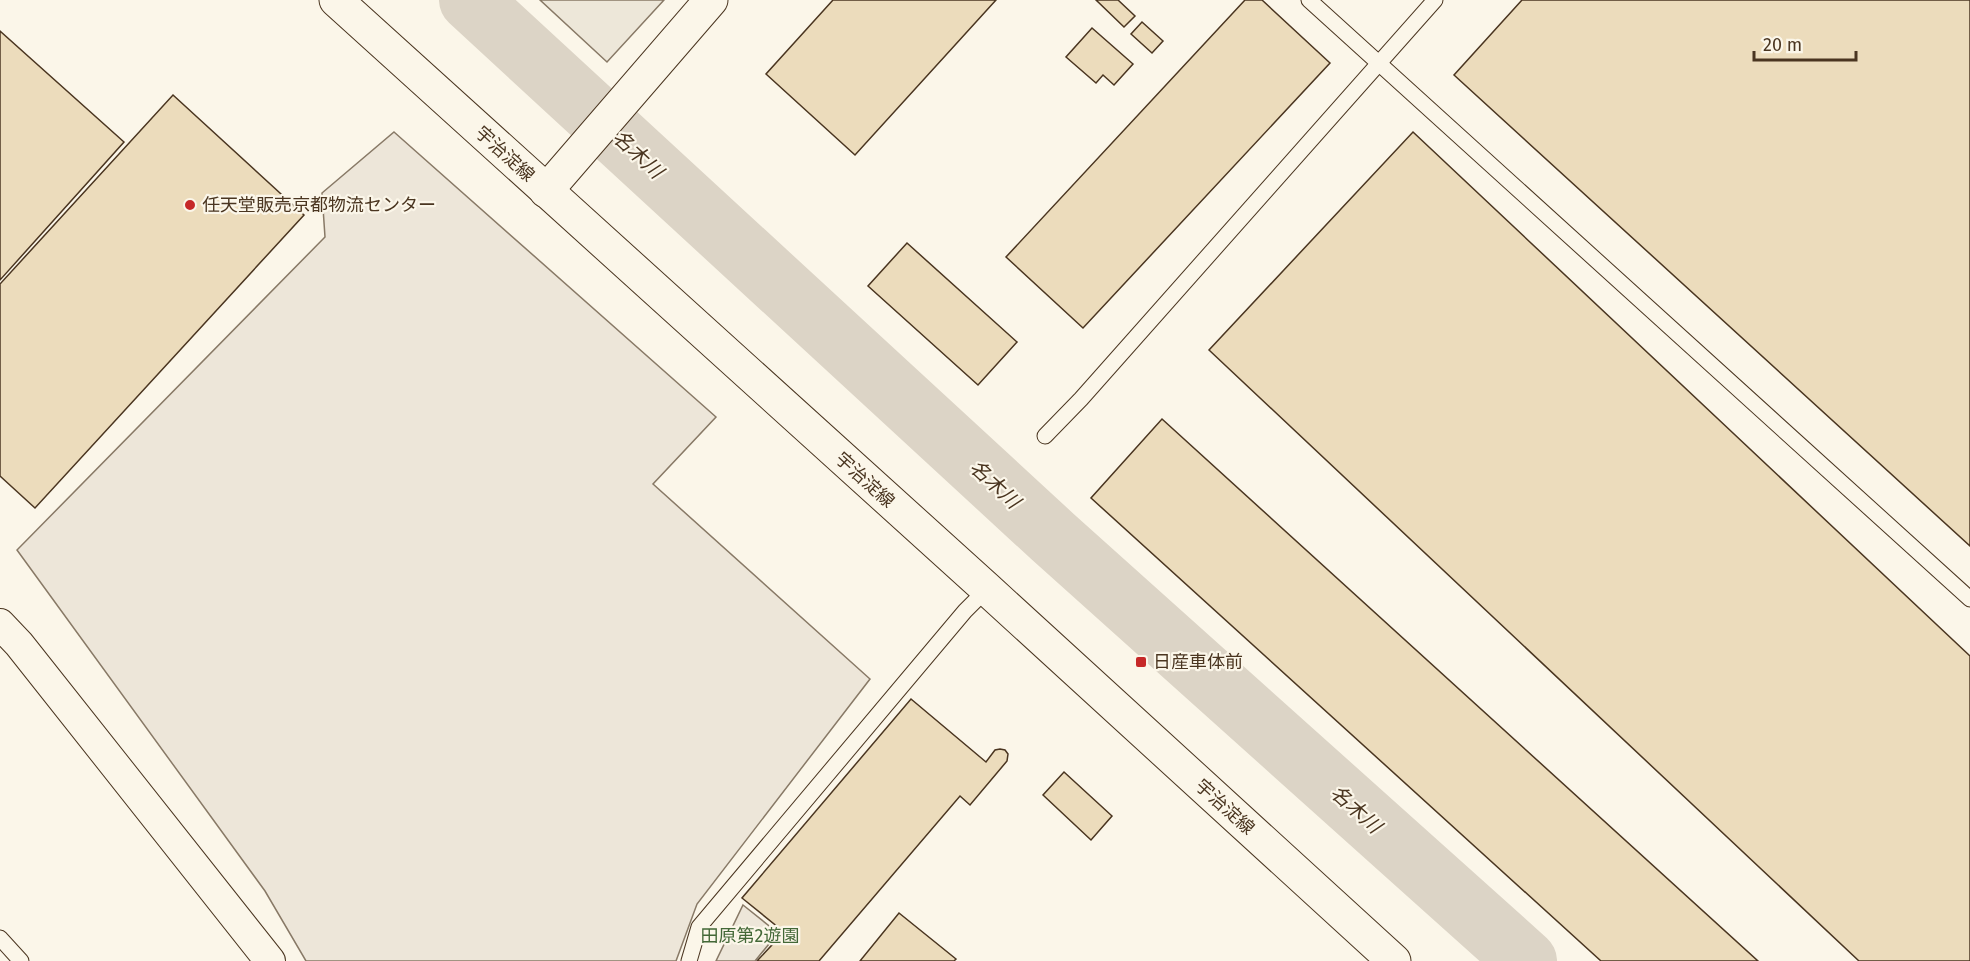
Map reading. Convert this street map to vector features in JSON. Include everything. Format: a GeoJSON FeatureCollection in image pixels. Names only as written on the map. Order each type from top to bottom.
{"type":"FeatureCollection","features":[{"type":"Feature","properties":{"kind":"main road","name":"宇治淀線"},"geometry":{"type":"LineString","coordinates":[[336,0],[1394,961]]}},
{"type":"Feature","properties":{"kind":"main road"},"geometry":{"type":"LineString","coordinates":[[546,191],[711,0]]}},
{"type":"Feature","properties":{"kind":"street"},"geometry":{"type":"LineString","coordinates":[[0,624],[26,653],[270,961]]}},
{"type":"Feature","properties":{"kind":"lane"},"geometry":{"type":"LineString","coordinates":[[1309,0],[1970,599]]}},
{"type":"Feature","properties":{"kind":"lane"},"geometry":{"type":"LineString","coordinates":[[1046,436],[1435,0]]}},
{"type":"Feature","properties":{"kind":"lane"},"geometry":{"type":"LineString","coordinates":[[689,961],[699,927],[965,611],[987,589]]}},
{"type":"Feature","properties":{"kind":"lane"},"geometry":{"type":"LineString","coordinates":[[0,938],[21,961]]}},
{"type":"Feature","properties":{"kind":"green space"},"geometry":{"type":"Polygon","coordinates":[[[394,132],[716,417],[653,484],[870,679],[697,904],[676,961],[306,961],[265,891],[17,550],[325,237],[322,193],[394,132]]]}},
{"type":"Feature","properties":{"kind":"green space","name":"田原第2遊園"},"geometry":{"type":"Polygon","coordinates":[[[743,905],[778,933],[755,961],[716,961],[743,905]]]}},
{"type":"Feature","properties":{"kind":"shaded area"},"geometry":{"type":"Polygon","coordinates":[[[540,0],[664,0],[607,62],[540,0]]]}},
{"type":"Feature","properties":{"kind":"building"},"geometry":{"type":"Polygon","coordinates":[[[833,0],[996,0],[855,155],[766,74],[833,0]]]}},
{"type":"Feature","properties":{"kind":"building"},"geometry":{"type":"Polygon","coordinates":[[[1096,0],[1118,0],[1135,16],[1124,27],[1096,0]]]}},
{"type":"Feature","properties":{"kind":"building"},"geometry":{"type":"Polygon","coordinates":[[[1245,0],[1262,0],[1330,63],[1083,328],[1006,257],[1245,0]]]}},
{"type":"Feature","properties":{"kind":"building"},"geometry":{"type":"Polygon","coordinates":[[[1522,0],[1970,0],[1970,546],[1454,75],[1522,0]]]}},
{"type":"Feature","properties":{"kind":"building"},"geometry":{"type":"Polygon","coordinates":[[[1142,22],[1163,41],[1152,53],[1131,34],[1142,22]]]}},
{"type":"Feature","properties":{"kind":"building"},"geometry":{"type":"Polygon","coordinates":[[[1092,28],[1133,64],[1114,85],[1103,75],[1096,83],[1066,57],[1092,28]]]}},
{"type":"Feature","properties":{"kind":"building"},"geometry":{"type":"Polygon","coordinates":[[[0,31],[124,142],[0,280],[0,31]]]}},
{"type":"Feature","properties":{"kind":"building"},"geometry":{"type":"Polygon","coordinates":[[[173,95],[304,215],[35,508],[0,476],[0,284],[173,95]]]}},
{"type":"Feature","properties":{"kind":"building"},"geometry":{"type":"Polygon","coordinates":[[[1413,132],[1970,656],[1970,961],[1859,961],[1209,350],[1413,132]]]}},
{"type":"Feature","properties":{"kind":"building"},"geometry":{"type":"Polygon","coordinates":[[[907,243],[1017,342],[978,385],[868,286],[907,243]]]}},
{"type":"Feature","properties":{"kind":"building"},"geometry":{"type":"Polygon","coordinates":[[[1162,419],[1758,961],[1601,961],[1091,498],[1162,419]]]}},
{"type":"Feature","properties":{"kind":"building"},"geometry":{"type":"Polygon","coordinates":[[[911,699],[986,762],[995,750],[1000,749],[1005,750],[1008,754],[1007,761],[970,805],[960,796],[819,961],[757,961],[784,932],[742,898],[911,699]]]}},
{"type":"Feature","properties":{"kind":"building"},"geometry":{"type":"Polygon","coordinates":[[[1064,772],[1112,816],[1091,840],[1043,795],[1064,772]]]}},
{"type":"Feature","properties":{"kind":"building"},"geometry":{"type":"Polygon","coordinates":[[[899,913],[956,959],[954,961],[860,961],[899,913]]]}},
{"type":"Feature","properties":{"kind":"waterway","name":"名木川"},"geometry":{"type":"LineString","coordinates":[[470,0],[1053,537],[1526,961]]}},
{"type":"Feature","properties":{"kind":"place","name":"任天堂販売京都物流センター"},"geometry":{"type":"Point","coordinates":[190,205]}},
{"type":"Feature","properties":{"kind":"place","name":"日産車体前"},"geometry":{"type":"Point","coordinates":[1141,662]}}]}
